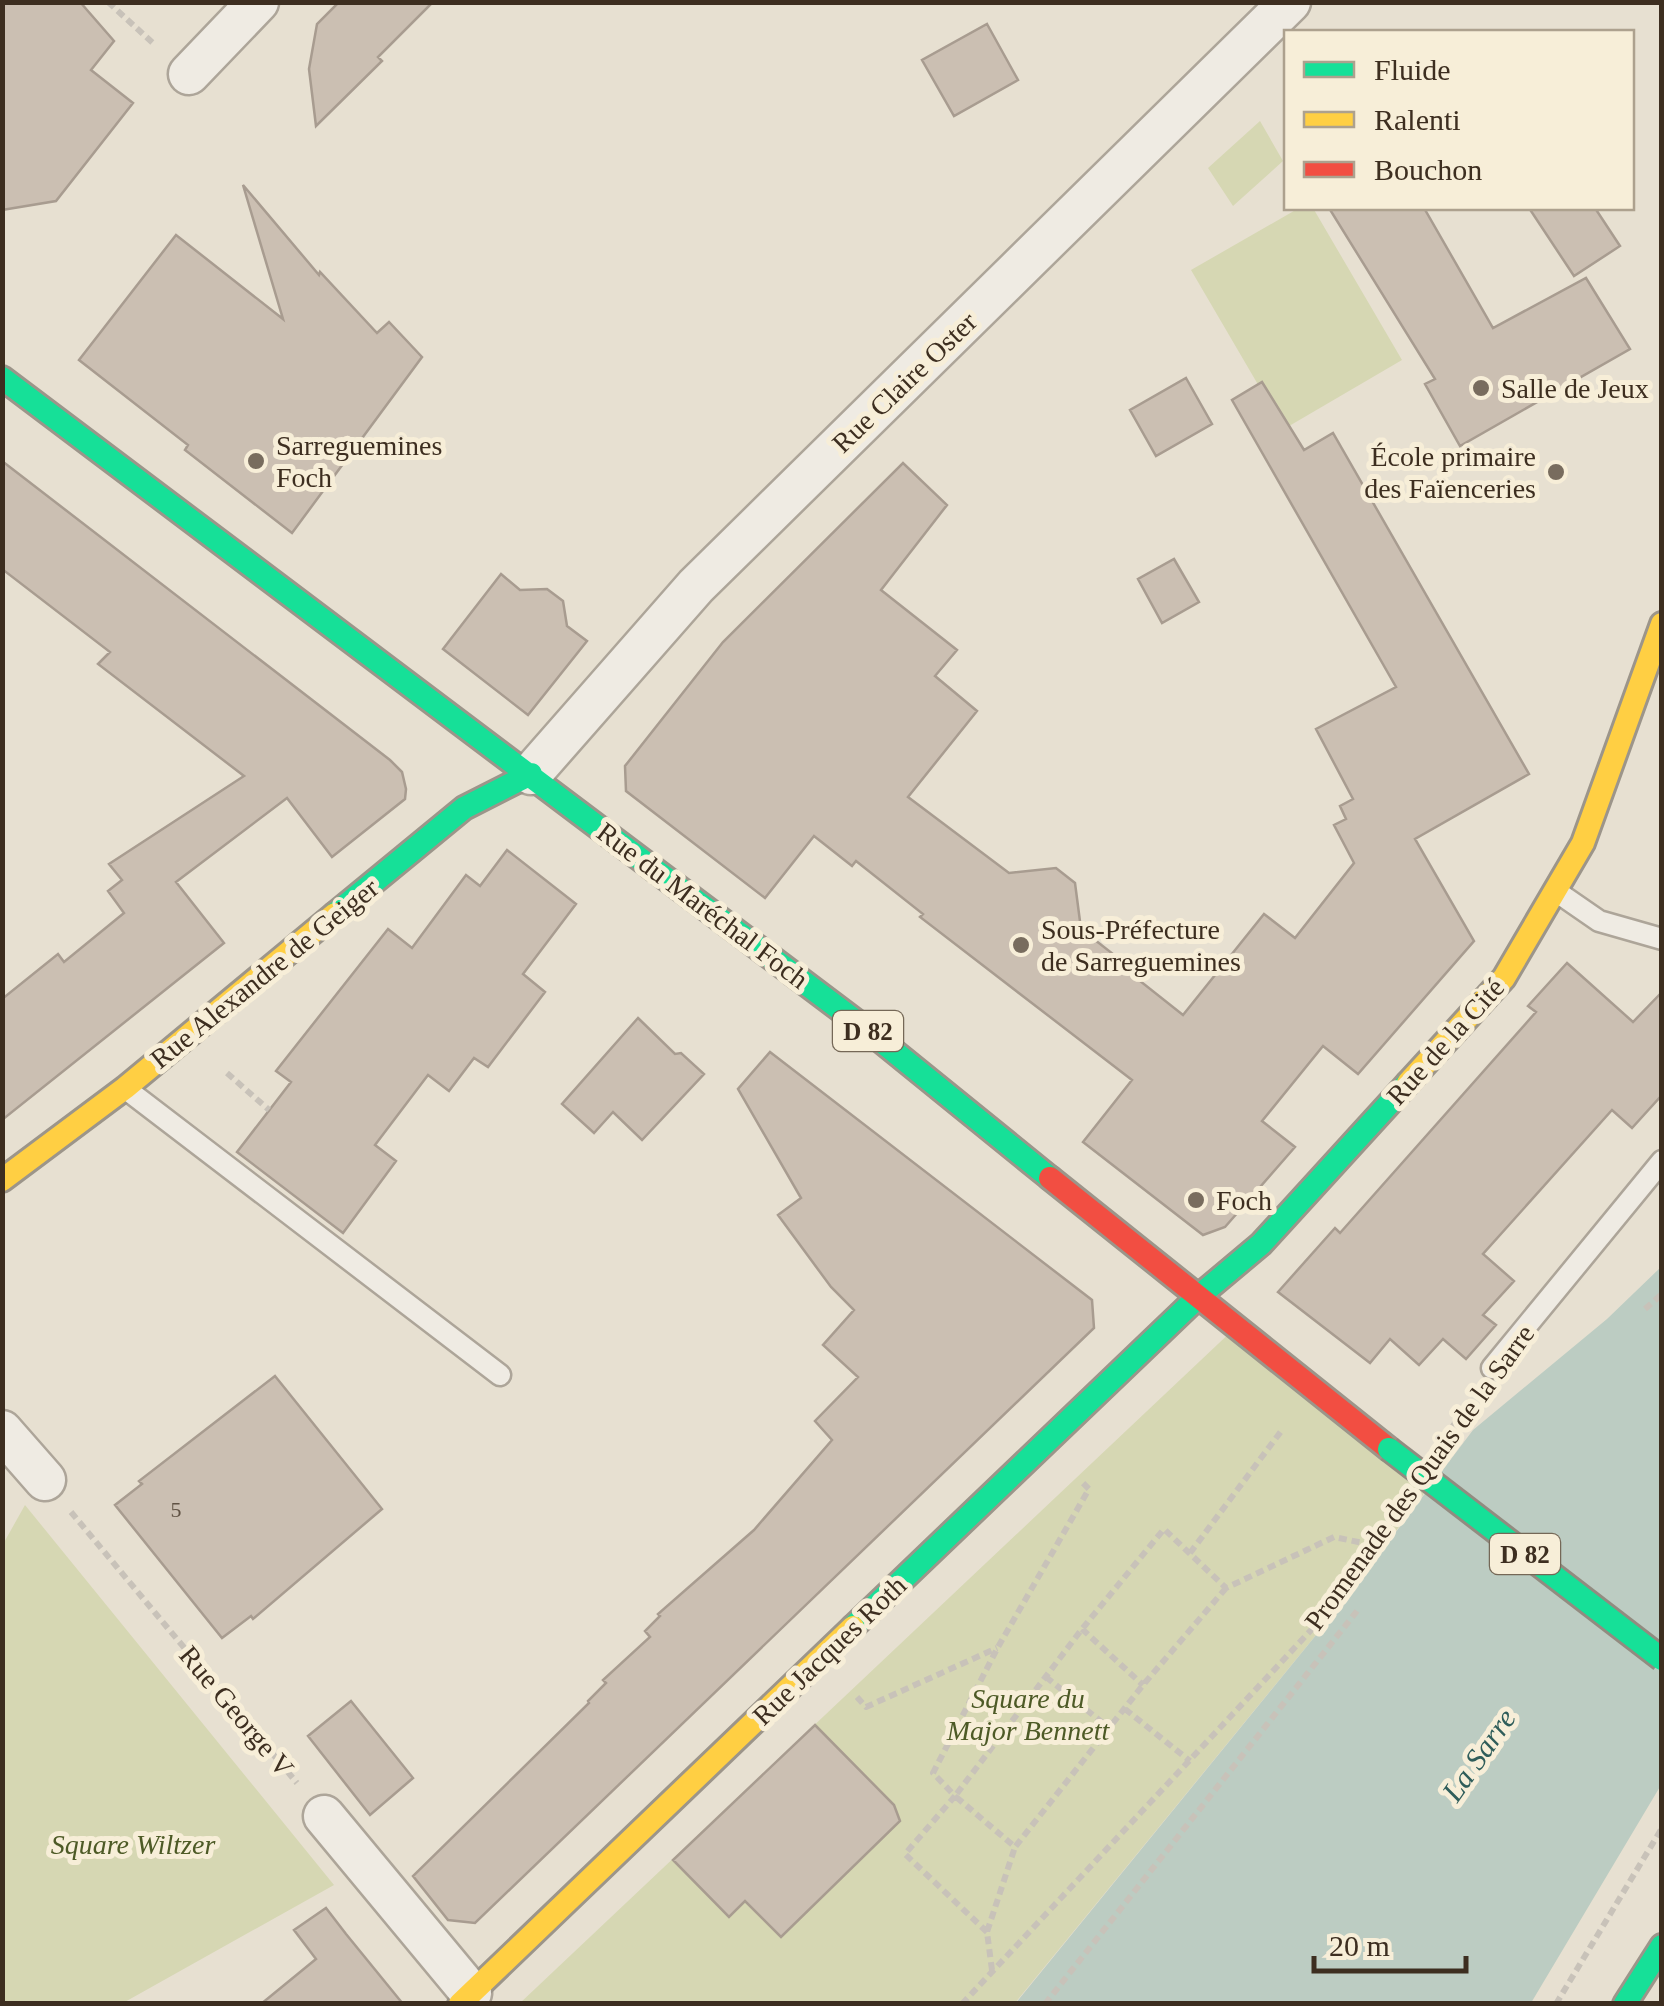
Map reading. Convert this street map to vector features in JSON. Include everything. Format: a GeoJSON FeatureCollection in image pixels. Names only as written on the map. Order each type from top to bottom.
{"type":"FeatureCollection","features":[{"type":"Feature","properties":{"kind":"main road","name":"Rue du Maréchal Foch"},"geometry":{"type":"LineString","coordinates":[[2,378],[870,1032],[1312,1390],[1662,1659]]}},
{"type":"Feature","properties":{"kind":"main road","name":"Rue de la Cité"},"geometry":{"type":"LineString","coordinates":[[1199,1296],[1261,1244],[1504,978],[1583,843],[1662,624]]}},
{"type":"Feature","properties":{"kind":"main road","name":"Rue Alexandre de Geiger"},"geometry":{"type":"LineString","coordinates":[[2,1180],[125,1088],[464,808],[531,774]]}},
{"type":"Feature","properties":{"kind":"main road","name":"Rue Jacques Roth"},"geometry":{"type":"LineString","coordinates":[[465,1998],[1199,1296]]}},
{"type":"Feature","properties":{"kind":"main road"},"geometry":{"type":"LineString","coordinates":[[1625,2004],[1662,1946]]}},
{"type":"Feature","properties":{"kind":"street"},"geometry":{"type":"LineString","coordinates":[[189,74],[258,2]]}},
{"type":"Feature","properties":{"kind":"street","name":"Rue Claire Oster"},"geometry":{"type":"LineString","coordinates":[[531,774],[696,586],[1290,2]]}},
{"type":"Feature","properties":{"kind":"street"},"geometry":{"type":"LineString","coordinates":[[2,1431],[45,1480]]}},
{"type":"Feature","properties":{"kind":"street"},"geometry":{"type":"LineString","coordinates":[[324,1816],[465,1998]]}},
{"type":"Feature","properties":{"kind":"lane"},"geometry":{"type":"LineString","coordinates":[[1555,891],[1600,922],[1662,940]]}},
{"type":"Feature","properties":{"kind":"lane"},"geometry":{"type":"LineString","coordinates":[[125,1088],[500,1375]]}},
{"type":"Feature","properties":{"kind":"lane","name":"Promenade des Quais de la Sarre"},"geometry":{"type":"LineString","coordinates":[[1492,1368],[1662,1161]]}},
{"type":"Feature","properties":{"kind":"path"},"geometry":{"type":"LineString","coordinates":[[108,2],[189,74]]}},
{"type":"Feature","properties":{"kind":"path"},"geometry":{"type":"LineString","coordinates":[[1645,1309],[1662,1294]]}},
{"type":"Feature","properties":{"kind":"path","name":"Promenade des Quais de la Sarre"},"geometry":{"type":"LineString","coordinates":[[1448,1432],[1492,1368]]}},
{"type":"Feature","properties":{"kind":"path"},"geometry":{"type":"LineString","coordinates":[[1190,1553],[1312,1390]]}},
{"type":"Feature","properties":{"kind":"path"},"geometry":{"type":"LineString","coordinates":[[1016,1846],[933,1773],[998,1647],[1088,1489],[1046,1444]]}},
{"type":"Feature","properties":{"kind":"path","name":"Rue George V"},"geometry":{"type":"LineString","coordinates":[[45,1480],[324,1816]]}},
{"type":"Feature","properties":{"kind":"path","name":"Promenade des Quais de la Sarre"},"geometry":{"type":"LineString","coordinates":[[962,2004],[1328,1612],[1394,1513]]}},
{"type":"Feature","properties":{"kind":"path"},"geometry":{"type":"LineString","coordinates":[[987,1932],[904,1854],[955,1796],[1164,1528],[1226,1588]]}},
{"type":"Feature","properties":{"kind":"path"},"geometry":{"type":"LineString","coordinates":[[992,1972],[987,1932],[1016,1846],[1143,1685],[1226,1588],[1334,1536],[1372,1545]]}},
{"type":"Feature","properties":{"kind":"path"},"geometry":{"type":"LineString","coordinates":[[1045,2004],[1357,1611]]}},
{"type":"Feature","properties":{"kind":"path"},"geometry":{"type":"LineString","coordinates":[[1082,1629],[1143,1685]]}},
{"type":"Feature","properties":{"kind":"path"},"geometry":{"type":"LineString","coordinates":[[822,1657],[866,1708],[998,1647]]}},
{"type":"Feature","properties":{"kind":"path"},"geometry":{"type":"LineString","coordinates":[[1046,1677],[1110,1728]]}},
{"type":"Feature","properties":{"kind":"path"},"geometry":{"type":"LineString","coordinates":[[1125,1708],[1190,1761]]}},
{"type":"Feature","properties":{"kind":"path"},"geometry":{"type":"LineString","coordinates":[[1556,2004],[1662,1828]]}},
{"type":"Feature","properties":{"kind":"green space"},"geometry":{"type":"Polygon","coordinates":[[[1260,121],[1283,161],[1233,206],[1208,168],[1260,121]]]}},
{"type":"Feature","properties":{"kind":"green space"},"geometry":{"type":"Polygon","coordinates":[[[1296,210],[1314,210],[1402,360],[1284,429],[1191,270],[1296,210]]]}},
{"type":"Feature","properties":{"kind":"green space","name":"Square du Major Bennett"},"geometry":{"type":"Polygon","coordinates":[[[1236,1327],[1440,1472],[1343,1602],[1015,2003],[519,2004],[1236,1327]]]}},
{"type":"Feature","properties":{"kind":"green space","name":"Square Wiltzer"},"geometry":{"type":"Polygon","coordinates":[[[25,1505],[334,1885],[123,2003],[3,2003],[2,1546],[25,1505]]]}},
{"type":"Feature","properties":{"kind":"water","name":"La Sarre"},"geometry":{"type":"Polygon","coordinates":[[[1661,1267],[1661,1785],[1531,2003],[1015,2004],[1343,1602],[1473,1430],[1607,1319],[1661,1267]]]}},
{"type":"Feature","properties":{"kind":"building"},"geometry":{"type":"Polygon","coordinates":[[[2,2],[80,2],[114,41],[91,70],[133,103],[56,201],[2,210],[2,2]]]}},
{"type":"Feature","properties":{"kind":"building"},"geometry":{"type":"Polygon","coordinates":[[[339,2],[433,2],[378,57],[382,61],[316,126],[309,69],[317,24],[339,2]]]}},
{"type":"Feature","properties":{"kind":"building"},"geometry":{"type":"Polygon","coordinates":[[[987,24],[1018,80],[954,116],[922,60],[987,24]]]}},
{"type":"Feature","properties":{"kind":"building"},"geometry":{"type":"Polygon","coordinates":[[[243,185],[319,275],[320,272],[377,333],[389,322],[422,357],[292,533],[185,450],[188,445],[79,360],[176,235],[283,319],[243,185]]]}},
{"type":"Feature","properties":{"kind":"building"},"geometry":{"type":"Polygon","coordinates":[[[1330,210],[1425,210],[1493,328],[1586,278],[1630,349],[1460,446],[1425,384],[1435,379],[1330,210]]]}},
{"type":"Feature","properties":{"kind":"building"},"geometry":{"type":"Polygon","coordinates":[[[1530,210],[1596,210],[1620,246],[1574,276],[1530,210]]]}},
{"type":"Feature","properties":{"kind":"building"},"geometry":{"type":"Polygon","coordinates":[[[1186,378],[1212,424],[1156,456],[1130,410],[1186,378]]]}},
{"type":"Feature","properties":{"kind":"building"},"geometry":{"type":"Polygon","coordinates":[[[1262,382],[1304,450],[1333,433],[1529,774],[1415,839],[1474,941],[1358,1074],[1323,1046],[1262,1121],[1295,1147],[1225,1227],[1203,1235],[1083,1142],[1132,1080],[920,917],[923,914],[856,861],[852,866],[814,836],[765,898],[626,791],[625,766],[723,642],[903,463],[947,505],[881,590],[957,650],[935,676],[977,711],[908,797],[1009,873],[1056,868],[1075,883],[1081,929],[1183,1015],[1264,914],[1295,938],[1354,863],[1334,825],[1346,819],[1340,806],[1353,799],[1316,729],[1396,687],[1232,400],[1262,382]]]}},
{"type":"Feature","properties":{"kind":"building"},"geometry":{"type":"Polygon","coordinates":[[[2,461],[390,760],[402,772],[406,789],[405,799],[332,857],[287,798],[176,882],[224,943],[2,1120],[2,999],[58,954],[64,962],[124,913],[108,891],[122,880],[109,864],[244,776],[98,664],[110,652],[2,569],[2,461]]]}},
{"type":"Feature","properties":{"kind":"building"},"geometry":{"type":"Polygon","coordinates":[[[1174,559],[1199,602],[1162,623],[1138,579],[1174,559]]]}},
{"type":"Feature","properties":{"kind":"building"},"geometry":{"type":"Polygon","coordinates":[[[501,574],[520,590],[547,589],[563,601],[567,626],[587,641],[528,715],[443,649],[501,574]]]}},
{"type":"Feature","properties":{"kind":"building"},"geometry":{"type":"Polygon","coordinates":[[[507,850],[576,904],[523,974],[545,992],[488,1067],[474,1058],[449,1091],[428,1075],[375,1145],[396,1161],[343,1233],[237,1152],[291,1082],[276,1071],[388,929],[412,948],[466,875],[480,886],[507,850]]]}},
{"type":"Feature","properties":{"kind":"building"},"geometry":{"type":"Polygon","coordinates":[[[1567,963],[1633,1022],[1662,992],[1661,1096],[1632,1128],[1612,1110],[1483,1254],[1514,1281],[1483,1315],[1496,1325],[1466,1359],[1443,1339],[1419,1365],[1390,1339],[1370,1363],[1278,1292],[1335,1228],[1340,1233],[1536,1012],[1528,1006],[1567,963]]]}},
{"type":"Feature","properties":{"kind":"building"},"geometry":{"type":"Polygon","coordinates":[[[638,1018],[675,1054],[681,1053],[704,1074],[642,1140],[613,1112],[594,1133],[562,1104],[638,1018]]]}},
{"type":"Feature","properties":{"kind":"building"},"geometry":{"type":"Polygon","coordinates":[[[770,1052],[1092,1300],[1094,1328],[475,1923],[448,1920],[413,1876],[589,1703],[606,1683],[603,1680],[650,1637],[645,1631],[658,1614],[754,1530],[832,1440],[815,1421],[858,1377],[823,1345],[854,1310],[831,1287],[778,1215],[801,1198],[738,1089],[770,1052]]]}},
{"type":"Feature","properties":{"kind":"building"},"geometry":{"type":"Polygon","coordinates":[[[275,1376],[382,1509],[253,1619],[251,1616],[222,1638],[115,1505],[142,1484],[139,1481],[275,1376]]]}},
{"type":"Feature","properties":{"kind":"building"},"geometry":{"type":"Polygon","coordinates":[[[351,1701],[413,1778],[370,1815],[308,1736],[351,1701]]]}},
{"type":"Feature","properties":{"kind":"building"},"geometry":{"type":"Polygon","coordinates":[[[815,1725],[894,1805],[900,1821],[781,1937],[745,1901],[729,1917],[673,1860],[815,1725]]]}},
{"type":"Feature","properties":{"kind":"building"},"geometry":{"type":"Polygon","coordinates":[[[326,1908],[403,2004],[261,2004],[316,1959],[294,1930],[326,1908]]]}},
{"type":"Feature","properties":{"kind":"traffic: fast"},"geometry":{"type":"LineString","coordinates":[[2,378],[870,1032],[1050,1178]]}},
{"type":"Feature","properties":{"kind":"traffic: fast"},"geometry":{"type":"LineString","coordinates":[[335,914],[464,808],[531,774]]}},
{"type":"Feature","properties":{"kind":"traffic: fast"},"geometry":{"type":"LineString","coordinates":[[853,1627],[1199,1296],[1261,1244],[1408,1083]]}},
{"type":"Feature","properties":{"kind":"traffic: fast"},"geometry":{"type":"LineString","coordinates":[[1389,1449],[1662,1659]]}},
{"type":"Feature","properties":{"kind":"traffic: fast"},"geometry":{"type":"LineString","coordinates":[[1625,2004],[1662,1946]]}},
{"type":"Feature","properties":{"kind":"traffic: slow"},"geometry":{"type":"LineString","coordinates":[[1408,1083],[1504,978],[1583,843],[1662,624]]}},
{"type":"Feature","properties":{"kind":"traffic: slow"},"geometry":{"type":"LineString","coordinates":[[2,1180],[125,1088],[335,914]]}},
{"type":"Feature","properties":{"kind":"traffic: slow"},"geometry":{"type":"LineString","coordinates":[[460,2004],[853,1627]]}},
{"type":"Feature","properties":{"kind":"traffic: jam"},"geometry":{"type":"LineString","coordinates":[[1050,1178],[1389,1449]]}},
{"type":"Feature","properties":{"kind":"place","name":"Salle de Jeux"},"geometry":{"type":"Point","coordinates":[1481,388]}},
{"type":"Feature","properties":{"kind":"place","name":"Sarreguemines Foch"},"geometry":{"type":"Point","coordinates":[256,461]}},
{"type":"Feature","properties":{"kind":"place","name":"École primaire des Faïenceries"},"geometry":{"type":"Point","coordinates":[1556,472]}},
{"type":"Feature","properties":{"kind":"place","name":"Sous-Préfecture de Sarreguemines"},"geometry":{"type":"Point","coordinates":[1021,945]}},
{"type":"Feature","properties":{"kind":"place","name":"Foch"},"geometry":{"type":"Point","coordinates":[1196,1200]}}]}
